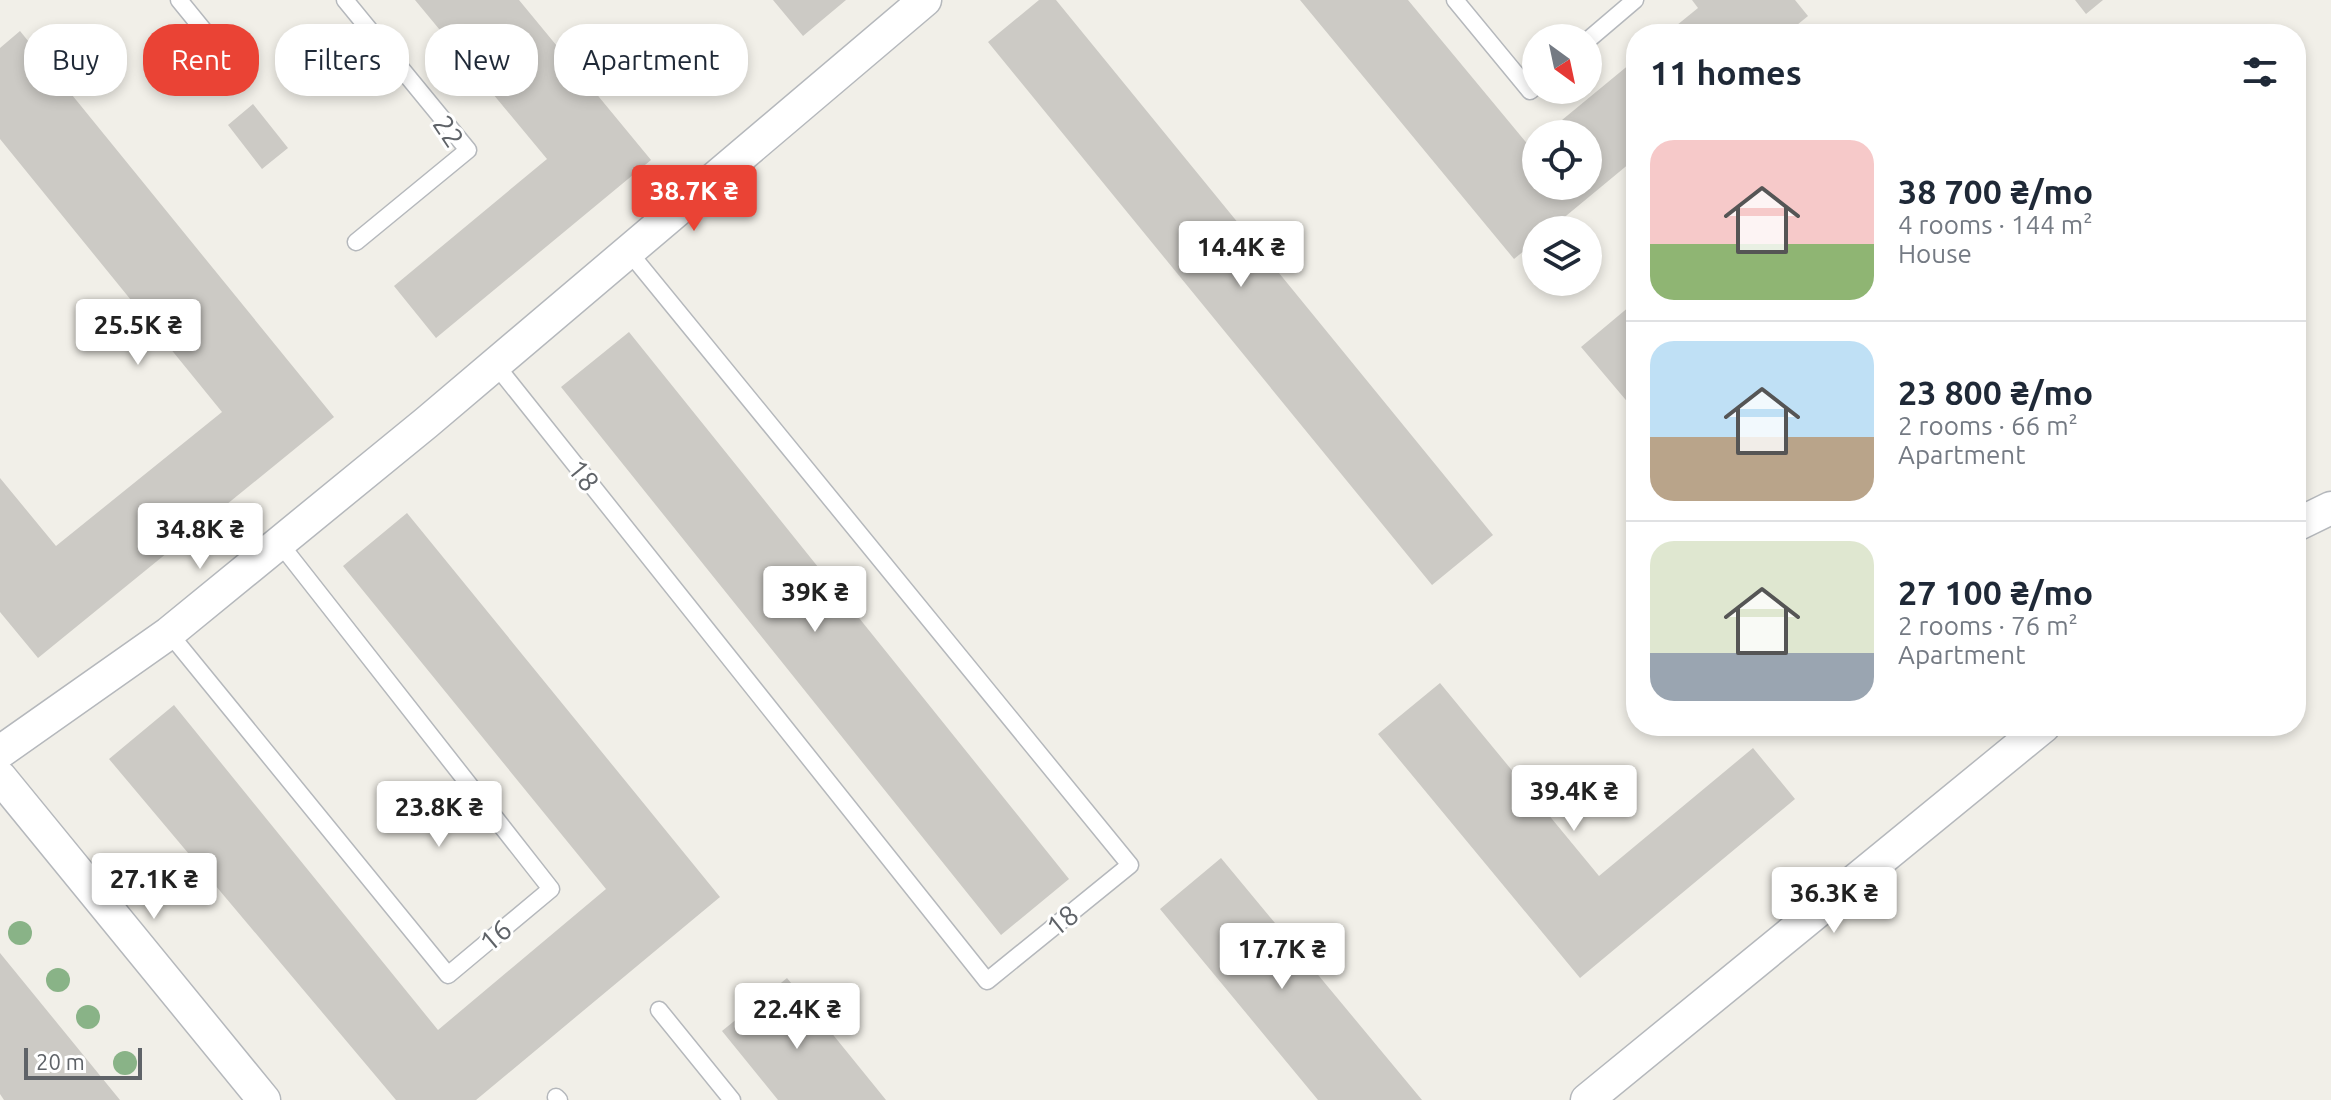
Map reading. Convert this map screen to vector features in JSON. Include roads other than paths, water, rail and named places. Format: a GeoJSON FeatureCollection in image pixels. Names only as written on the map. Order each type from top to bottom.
{"type":"FeatureCollection","features":[{"type":"Feature","properties":{"kind":"street"},"geometry":{"type":"LineString","coordinates":[[0,752],[169,633],[426,423],[925,0]]}},
{"type":"Feature","properties":{"kind":"street"},"geometry":{"type":"LineString","coordinates":[[2306,520],[2331,508]]}},
{"type":"Feature","properties":{"kind":"street"},"geometry":{"type":"LineString","coordinates":[[1587,1100],[2032,736]]}},
{"type":"Feature","properties":{"kind":"street"},"geometry":{"type":"LineString","coordinates":[[0,777],[264,1100]]}},
{"type":"Feature","properties":{"kind":"lane"},"geometry":{"type":"LineString","coordinates":[[179,0],[199,24]]}},
{"type":"Feature","properties":{"kind":"lane","name":"22"},"geometry":{"type":"LineString","coordinates":[[345,0],[468,150],[356,242]]}},
{"type":"Feature","properties":{"kind":"lane"},"geometry":{"type":"LineString","coordinates":[[1455,0],[1522,81]]}},
{"type":"Feature","properties":{"kind":"lane"},"geometry":{"type":"LineString","coordinates":[[1602,28],[1635,0]]}},
{"type":"Feature","properties":{"kind":"lane","name":"18"},"geometry":{"type":"LineString","coordinates":[[499,369],[987,981],[1130,865],[629,252]]}},
{"type":"Feature","properties":{"kind":"lane","name":"16"},"geometry":{"type":"LineString","coordinates":[[169,633],[448,975],[551,889],[285,550]]}},
{"type":"Feature","properties":{"kind":"lane"},"geometry":{"type":"LineString","coordinates":[[659,1010],[732,1100]]}}]}
